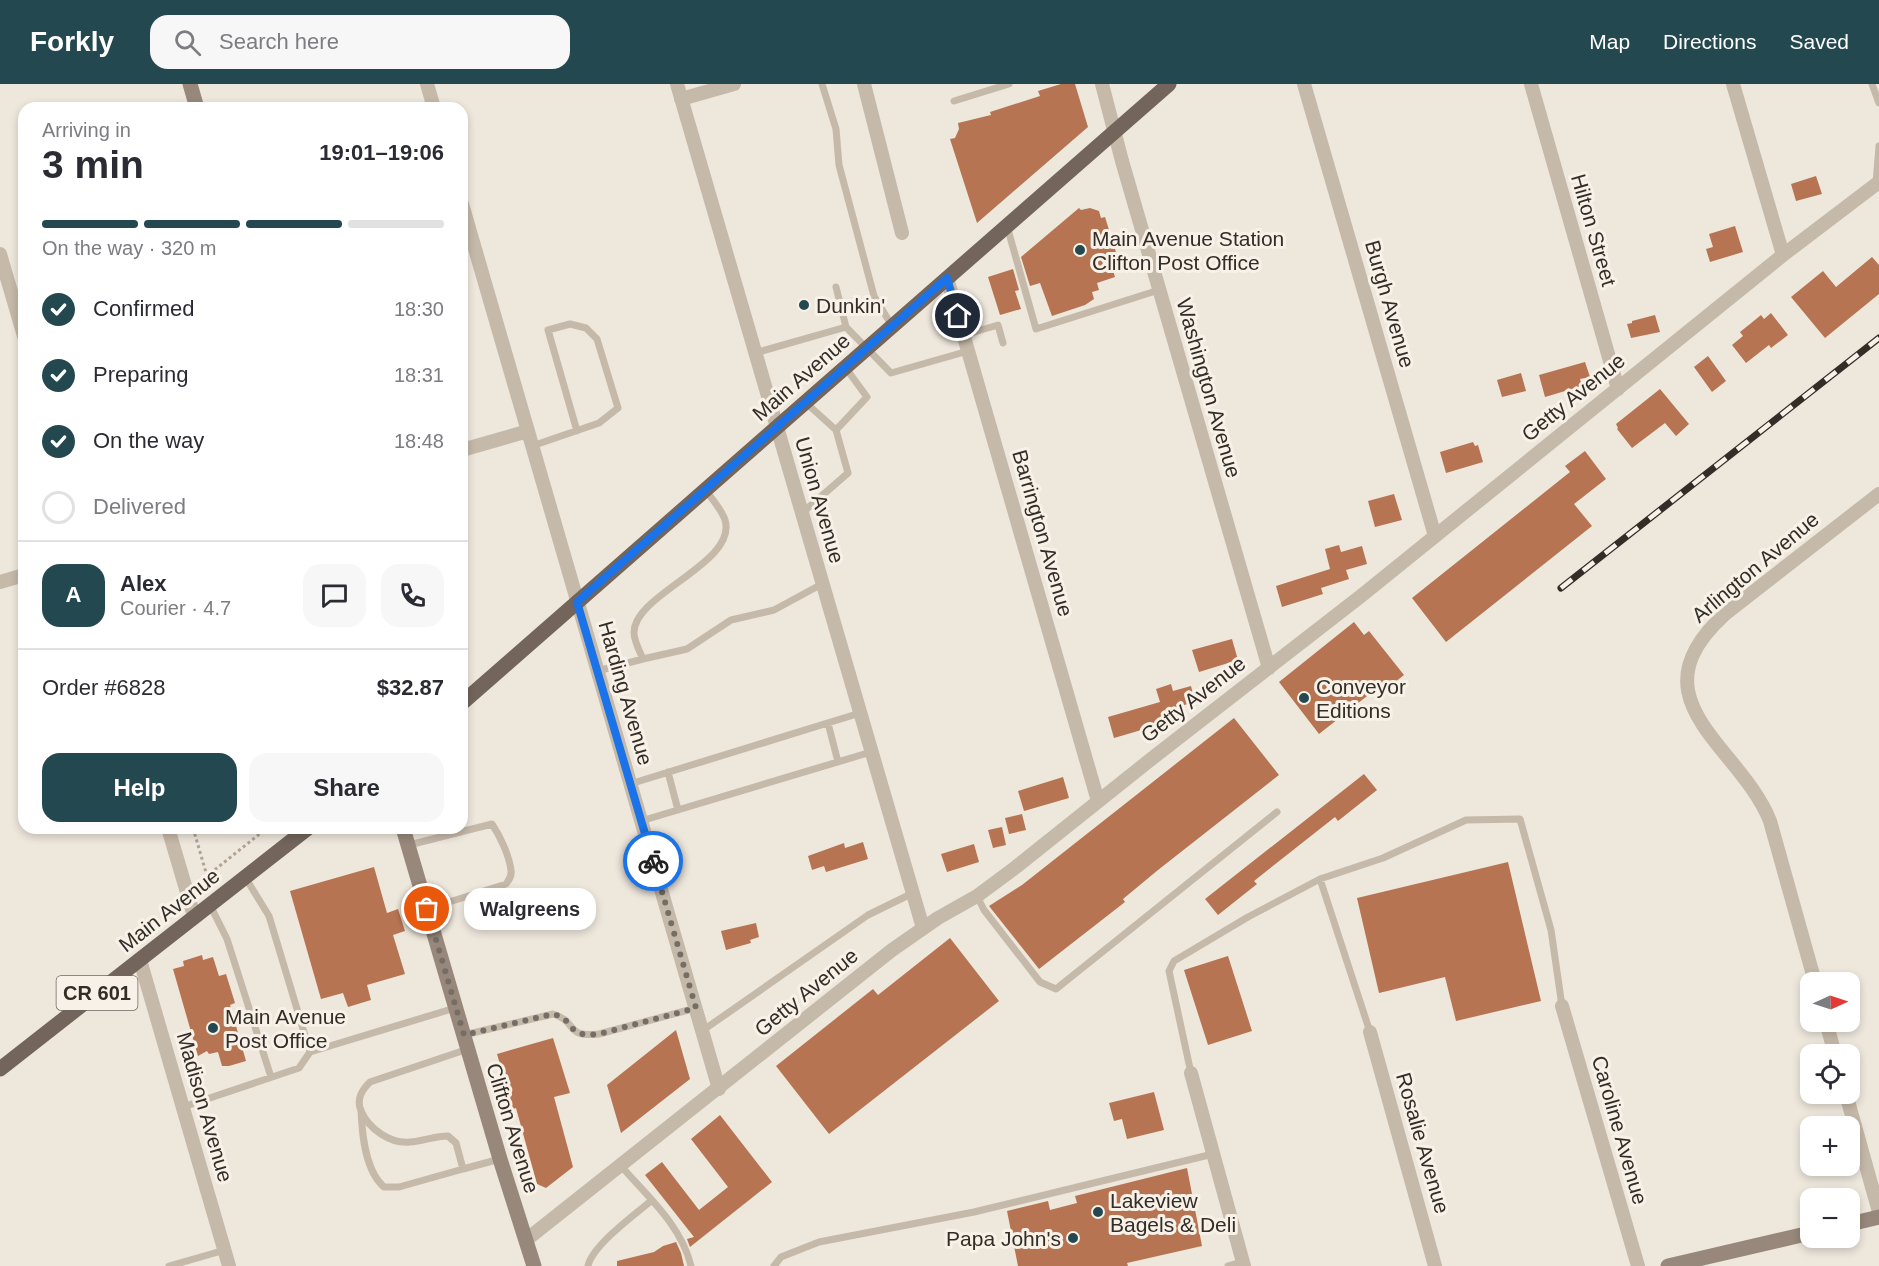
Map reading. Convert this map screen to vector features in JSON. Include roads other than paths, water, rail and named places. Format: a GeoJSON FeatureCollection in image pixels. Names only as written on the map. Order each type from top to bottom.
{"type":"FeatureCollection","features":[{"type":"Feature","properties":{"kind":"main road"},"geometry":{"type":"LineString","coordinates":[[190,84],[195,102]]}},
{"type":"Feature","properties":{"kind":"main road","name":"Main Avenue"},"geometry":{"type":"LineString","coordinates":[[468,697],[1169,84]]}},
{"type":"Feature","properties":{"kind":"main road","name":"Main Avenue"},"geometry":{"type":"LineString","coordinates":[[0,1069],[300,834]]}},
{"type":"Feature","properties":{"kind":"main road","name":"Clifton Avenue"},"geometry":{"type":"LineString","coordinates":[[405,834],[533,1266]]}},
{"type":"Feature","properties":{"kind":"main road"},"geometry":{"type":"LineString","coordinates":[[1860,1222],[1879,1217]]}},
{"type":"Feature","properties":{"kind":"main road"},"geometry":{"type":"LineString","coordinates":[[1668,1266],[1800,1235]]}},
{"type":"Feature","properties":{"kind":"street"},"geometry":{"type":"LineString","coordinates":[[427,84],[432,102]]}},
{"type":"Feature","properties":{"kind":"street","name":"Union Avenue"},"geometry":{"type":"LineString","coordinates":[[676,84],[923,928]]}},
{"type":"Feature","properties":{"kind":"street"},"geometry":{"type":"LineString","coordinates":[[681,99],[734,84]]}},
{"type":"Feature","properties":{"kind":"street"},"geometry":{"type":"LineString","coordinates":[[864,84],[902,233]]}},
{"type":"Feature","properties":{"kind":"street","name":"Washington Avenue"},"geometry":{"type":"LineString","coordinates":[[1102,84],[1159,290],[1269,668]]}},
{"type":"Feature","properties":{"kind":"street","name":"Burgh Avenue"},"geometry":{"type":"LineString","coordinates":[[1304,84],[1436,536]]}},
{"type":"Feature","properties":{"kind":"street","name":"Hilton Street"},"geometry":{"type":"LineString","coordinates":[[1531,84],[1618,388]]}},
{"type":"Feature","properties":{"kind":"street"},"geometry":{"type":"LineString","coordinates":[[1733,84],[1783,255]]}},
{"type":"Feature","properties":{"kind":"street","name":"Getty Avenue"},"geometry":{"type":"LineString","coordinates":[[526,1240],[892,950],[923,928],[977,896],[1269,668],[1783,255],[1878,183]]}},
{"type":"Feature","properties":{"kind":"street","name":"Harding Avenue"},"geometry":{"type":"LineString","coordinates":[[468,225],[719,1089]]}},
{"type":"Feature","properties":{"kind":"street"},"geometry":{"type":"LineString","coordinates":[[0,254],[18,316]]}},
{"type":"Feature","properties":{"kind":"street","name":"Barrington Avenue"},"geometry":{"type":"LineString","coordinates":[[947,278],[1098,801]]}},
{"type":"Feature","properties":{"kind":"street"},"geometry":{"type":"LineString","coordinates":[[468,448],[528,431]]}},
{"type":"Feature","properties":{"kind":"street","name":"Arlington Avenue"},"geometry":{"type":"LineString","coordinates":[[1812,972],[1770,821],[1762,802],[1702,724],[1693,707],[1688,687],[1687,667],[1696,646],[1709,628],[1879,494]]}},
{"type":"Feature","properties":{"kind":"street"},"geometry":{"type":"LineString","coordinates":[[0,582],[18,577]]}},
{"type":"Feature","properties":{"kind":"street"},"geometry":{"type":"LineString","coordinates":[[170,834],[194,916]]}},
{"type":"Feature","properties":{"kind":"street","name":"Madison Avenue"},"geometry":{"type":"LineString","coordinates":[[140,960],[230,1266]]}},
{"type":"Feature","properties":{"kind":"street","name":"Caroline Avenue"},"geometry":{"type":"LineString","coordinates":[[1562,1006],[1638,1266]]}},
{"type":"Feature","properties":{"kind":"street","name":"Rosalie Avenue"},"geometry":{"type":"LineString","coordinates":[[1370,1032],[1435,1266]]}},
{"type":"Feature","properties":{"kind":"street"},"geometry":{"type":"LineString","coordinates":[[1191,1073],[1243,1264]]}},
{"type":"Feature","properties":{"kind":"street"},"geometry":{"type":"LineString","coordinates":[[1849,1104],[1879,1212]]}},
{"type":"Feature","properties":{"kind":"lane"},"geometry":{"type":"LineString","coordinates":[[822,84],[836,129],[839,165],[874,296],[892,326]]}},
{"type":"Feature","properties":{"kind":"lane"},"geometry":{"type":"LineString","coordinates":[[954,101],[1009,84]]}},
{"type":"Feature","properties":{"kind":"lane"},"geometry":{"type":"LineString","coordinates":[[1872,84],[1879,103]]}},
{"type":"Feature","properties":{"kind":"lane"},"geometry":{"type":"LineString","coordinates":[[1878,183],[1879,146]]}},
{"type":"Feature","properties":{"kind":"lane"},"geometry":{"type":"LineString","coordinates":[[1007,226],[1036,329],[1159,290]]}},
{"type":"Feature","properties":{"kind":"lane"},"geometry":{"type":"LineString","coordinates":[[836,287],[846,327],[891,373],[968,351]]}},
{"type":"Feature","properties":{"kind":"lane"},"geometry":{"type":"LineString","coordinates":[[532,446],[577,431],[599,423],[618,408],[597,339],[586,328],[570,324],[548,330],[577,431]]}},
{"type":"Feature","properties":{"kind":"lane"},"geometry":{"type":"LineString","coordinates":[[964,335],[998,326],[1003,343]]}},
{"type":"Feature","properties":{"kind":"lane"},"geometry":{"type":"LineString","coordinates":[[755,353],[846,327]]}},
{"type":"Feature","properties":{"kind":"lane"},"geometry":{"type":"LineString","coordinates":[[836,430],[867,397],[845,367]]}},
{"type":"Feature","properties":{"kind":"lane"},"geometry":{"type":"LineString","coordinates":[[802,513],[848,473],[836,430],[805,402]]}},
{"type":"Feature","properties":{"kind":"lane"},"geometry":{"type":"LineString","coordinates":[[643,659],[634,633],[640,614],[714,553],[725,536],[725,521],[705,489]]}},
{"type":"Feature","properties":{"kind":"lane"},"geometry":{"type":"LineString","coordinates":[[597,671],[687,649],[731,620],[774,610],[822,584]]}},
{"type":"Feature","properties":{"kind":"lane"},"geometry":{"type":"LineString","coordinates":[[630,784],[860,713]]}},
{"type":"Feature","properties":{"kind":"lane"},"geometry":{"type":"LineString","coordinates":[[828,723],[838,762]]}},
{"type":"Feature","properties":{"kind":"lane"},"geometry":{"type":"LineString","coordinates":[[641,821],[871,752]]}},
{"type":"Feature","properties":{"kind":"lane"},"geometry":{"type":"LineString","coordinates":[[668,772],[678,810]]}},
{"type":"Feature","properties":{"kind":"lane"},"geometry":{"type":"LineString","coordinates":[[977,896],[984,910],[1040,982],[1056,988],[1277,812]]}},
{"type":"Feature","properties":{"kind":"lane"},"geometry":{"type":"LineString","coordinates":[[1191,1073],[1168,971],[1174,961],[1248,916],[1320,879],[1383,858],[1466,820],[1520,819],[1551,930],[1562,1006]]}},
{"type":"Feature","properties":{"kind":"lane"},"geometry":{"type":"LineString","coordinates":[[427,909],[506,884],[511,878],[511,870],[492,824],[468,830]]}},
{"type":"Feature","properties":{"kind":"lane"},"geometry":{"type":"LineString","coordinates":[[408,845],[452,834]]}},
{"type":"Feature","properties":{"kind":"lane"},"geometry":{"type":"LineString","coordinates":[[245,877],[269,916],[310,1052]]}},
{"type":"Feature","properties":{"kind":"lane"},"geometry":{"type":"LineString","coordinates":[[1320,879],[1370,1032]]}},
{"type":"Feature","properties":{"kind":"lane"},"geometry":{"type":"LineString","coordinates":[[702,1031],[868,915],[913,893]]}},
{"type":"Feature","properties":{"kind":"lane"},"geometry":{"type":"LineString","coordinates":[[210,904],[227,939],[271,1077]]}},
{"type":"Feature","properties":{"kind":"lane"},"geometry":{"type":"LineString","coordinates":[[183,1107],[299,1068],[310,1052],[456,1007]]}},
{"type":"Feature","properties":{"kind":"lane"},"geometry":{"type":"LineString","coordinates":[[500,1159],[399,1187],[384,1187],[376,1181],[362,1139],[359,1098],[362,1090],[370,1082],[466,1042],[553,1014],[563,1017],[574,1031],[583,1036],[696,1008]]}},
{"type":"Feature","properties":{"kind":"lane"},"geometry":{"type":"LineString","coordinates":[[361,1110],[376,1131],[390,1139],[408,1143],[448,1136],[456,1143],[463,1169]]}},
{"type":"Feature","properties":{"kind":"lane"},"geometry":{"type":"LineString","coordinates":[[774,1266],[781,1257],[819,1242],[974,1212],[1213,1154]]}},
{"type":"Feature","properties":{"kind":"lane"},"geometry":{"type":"LineString","coordinates":[[621,1166],[673,1225],[687,1251],[691,1266]]}},
{"type":"Feature","properties":{"kind":"lane"},"geometry":{"type":"LineString","coordinates":[[588,1266],[590,1259],[613,1232],[651,1201]]}},
{"type":"Feature","properties":{"kind":"lane"},"geometry":{"type":"LineString","coordinates":[[169,1266],[225,1250]]}},
{"type":"Feature","properties":{"kind":"lane"},"geometry":{"type":"LineString","coordinates":[[1228,1266],[1243,1264]]}},
{"type":"Feature","properties":{"kind":"railway"},"geometry":{"type":"LineString","coordinates":[[1561,588],[1879,338]]}},
{"type":"Feature","properties":{"kind":"place","name":"Main Avenue Station Clifton Post Office"},"geometry":{"type":"Point","coordinates":[1080,250]}},
{"type":"Feature","properties":{"kind":"place","name":"Dunkin'"},"geometry":{"type":"Point","coordinates":[804,305]}},
{"type":"Feature","properties":{"kind":"place","name":"Conveyor Editions"},"geometry":{"type":"Point","coordinates":[1304,698]}},
{"type":"Feature","properties":{"kind":"place","name":"Walgreens"},"geometry":{"type":"Point","coordinates":[427,909]}},
{"type":"Feature","properties":{"kind":"place","name":"Main Avenue Post Office"},"geometry":{"type":"Point","coordinates":[213,1028]}},
{"type":"Feature","properties":{"kind":"place","name":"Lakeview Bagels & Deli"},"geometry":{"type":"Point","coordinates":[1098,1212]}},
{"type":"Feature","properties":{"kind":"place","name":"Papa John's"},"geometry":{"type":"Point","coordinates":[1073,1238]}}]}
